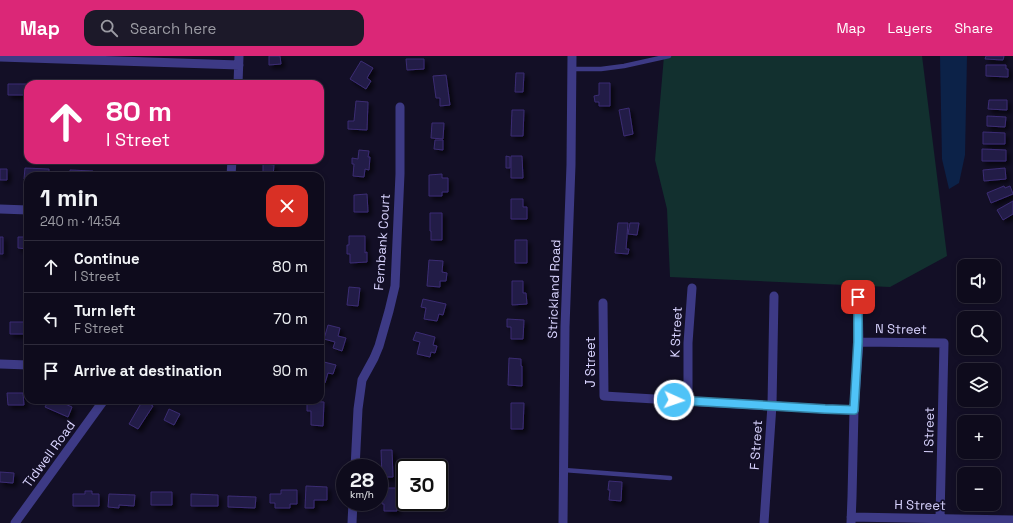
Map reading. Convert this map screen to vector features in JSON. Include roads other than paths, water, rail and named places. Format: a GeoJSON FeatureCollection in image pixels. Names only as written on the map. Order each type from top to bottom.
{"type":"FeatureCollection","features":[{"type":"Feature","properties":{"kind":"street","name":"Strickland Road"},"geometry":{"type":"LineString","coordinates":[[563,523],[565,327],[571,165],[572,56]]}},
{"type":"Feature","properties":{"kind":"street"},"geometry":{"type":"LineString","coordinates":[[0,57],[239,61],[238,80]]}},
{"type":"Feature","properties":{"kind":"street","name":"Fernbank Court"},"geometry":{"type":"LineString","coordinates":[[355,459],[358,409],[362,380],[379,346],[389,311],[394,286],[400,174],[400,107]]}},
{"type":"Feature","properties":{"kind":"street"},"geometry":{"type":"LineString","coordinates":[[0,209],[24,210]]}},
{"type":"Feature","properties":{"kind":"street","name":"K Street"},"geometry":{"type":"LineString","coordinates":[[688,400],[688,343],[692,288]]}},
{"type":"Feature","properties":{"kind":"street","name":"F Street"},"geometry":{"type":"LineString","coordinates":[[764,523],[772,406],[774,296]]}},
{"type":"Feature","properties":{"kind":"street"},"geometry":{"type":"LineString","coordinates":[[851,520],[854,410],[858,342],[858,297]]}},
{"type":"Feature","properties":{"kind":"street","name":"J Street"},"geometry":{"type":"LineString","coordinates":[[603,303],[604,396],[772,406]]}},
{"type":"Feature","properties":{"kind":"street","name":"N Street"},"geometry":{"type":"LineString","coordinates":[[858,342],[944,343]]}},
{"type":"Feature","properties":{"kind":"street","name":"I Street"},"geometry":{"type":"LineString","coordinates":[[940,518],[944,343]]}},
{"type":"Feature","properties":{"kind":"street"},"geometry":{"type":"LineString","coordinates":[[0,364],[24,365]]}},
{"type":"Feature","properties":{"kind":"street","name":"Tidwell Road"},"geometry":{"type":"LineString","coordinates":[[15,523],[101,404]]}},
{"type":"Feature","properties":{"kind":"street"},"geometry":{"type":"LineString","coordinates":[[772,406],[854,410]]}},
{"type":"Feature","properties":{"kind":"street"},"geometry":{"type":"LineString","coordinates":[[352,523],[353,511]]}},
{"type":"Feature","properties":{"kind":"street","name":"H Street"},"geometry":{"type":"LineString","coordinates":[[851,520],[940,518],[1013,520]]}},
{"type":"Feature","properties":{"kind":"lane"},"geometry":{"type":"LineString","coordinates":[[572,69],[602,69],[624,66],[669,56]]}},
{"type":"Feature","properties":{"kind":"lane"},"geometry":{"type":"LineString","coordinates":[[564,470],[670,478]]}},
{"type":"Feature","properties":{"kind":"water"},"geometry":{"type":"Polygon","coordinates":[[[940,56],[967,56],[965,155],[959,183],[949,189],[942,159],[940,56]]]}}]}
